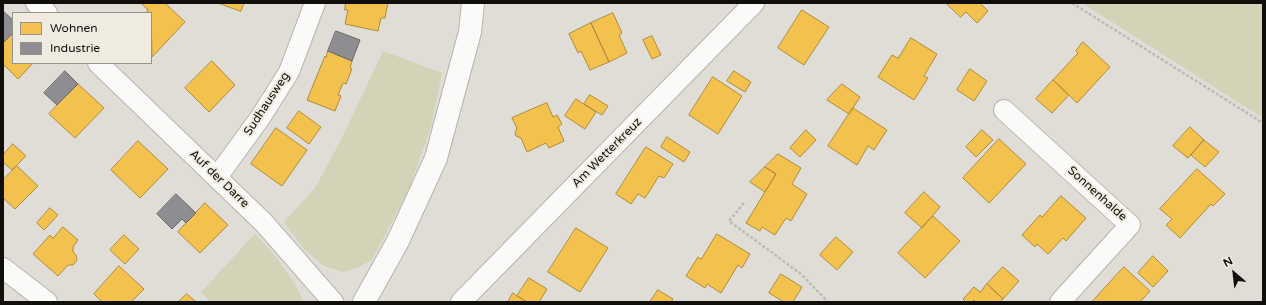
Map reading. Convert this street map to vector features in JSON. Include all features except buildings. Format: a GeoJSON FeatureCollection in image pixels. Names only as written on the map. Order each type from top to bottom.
{"type":"FeatureCollection","features":[{"type":"Feature","properties":{"kind":"street"},"geometry":{"type":"LineString","coordinates":[[36,3],[46,12]]}},
{"type":"Feature","properties":{"kind":"street","name":"Sudhausweg"},"geometry":{"type":"LineString","coordinates":[[217,177],[260,118],[289,72],[315,3]]}},
{"type":"Feature","properties":{"kind":"street"},"geometry":{"type":"LineString","coordinates":[[364,302],[398,241],[436,158],[470,32],[473,3]]}},
{"type":"Feature","properties":{"kind":"street","name":"Am Wetterkreuz"},"geometry":{"type":"LineString","coordinates":[[461,302],[754,3]]}},
{"type":"Feature","properties":{"kind":"street","name":"Auf der Darre"},"geometry":{"type":"LineString","coordinates":[[99,64],[264,222],[333,302]]}},
{"type":"Feature","properties":{"kind":"street","name":"Sonnenhalde"},"geometry":{"type":"LineString","coordinates":[[1004,110],[1130,225],[1060,302]]}},
{"type":"Feature","properties":{"kind":"street"},"geometry":{"type":"LineString","coordinates":[[3,268],[47,302]]}},
{"type":"Feature","properties":{"kind":"path"},"geometry":{"type":"LineString","coordinates":[[1072,3],[1263,123]]}},
{"type":"Feature","properties":{"kind":"path"},"geometry":{"type":"LineString","coordinates":[[744,203],[729,220],[801,274],[828,302]]}},
{"type":"Feature","properties":{"kind":"green space"},"geometry":{"type":"Polygon","coordinates":[[[1082,3],[1263,3],[1263,118],[1082,3]]]}},
{"type":"Feature","properties":{"kind":"green space"},"geometry":{"type":"Polygon","coordinates":[[[383,51],[442,73],[431,127],[408,191],[372,260],[359,267],[343,272],[324,266],[304,249],[284,222],[315,188],[341,140],[383,51]]]}},
{"type":"Feature","properties":{"kind":"green space"},"geometry":{"type":"Polygon","coordinates":[[[255,234],[282,266],[304,302],[211,302],[201,292],[255,234]]]}}]}
